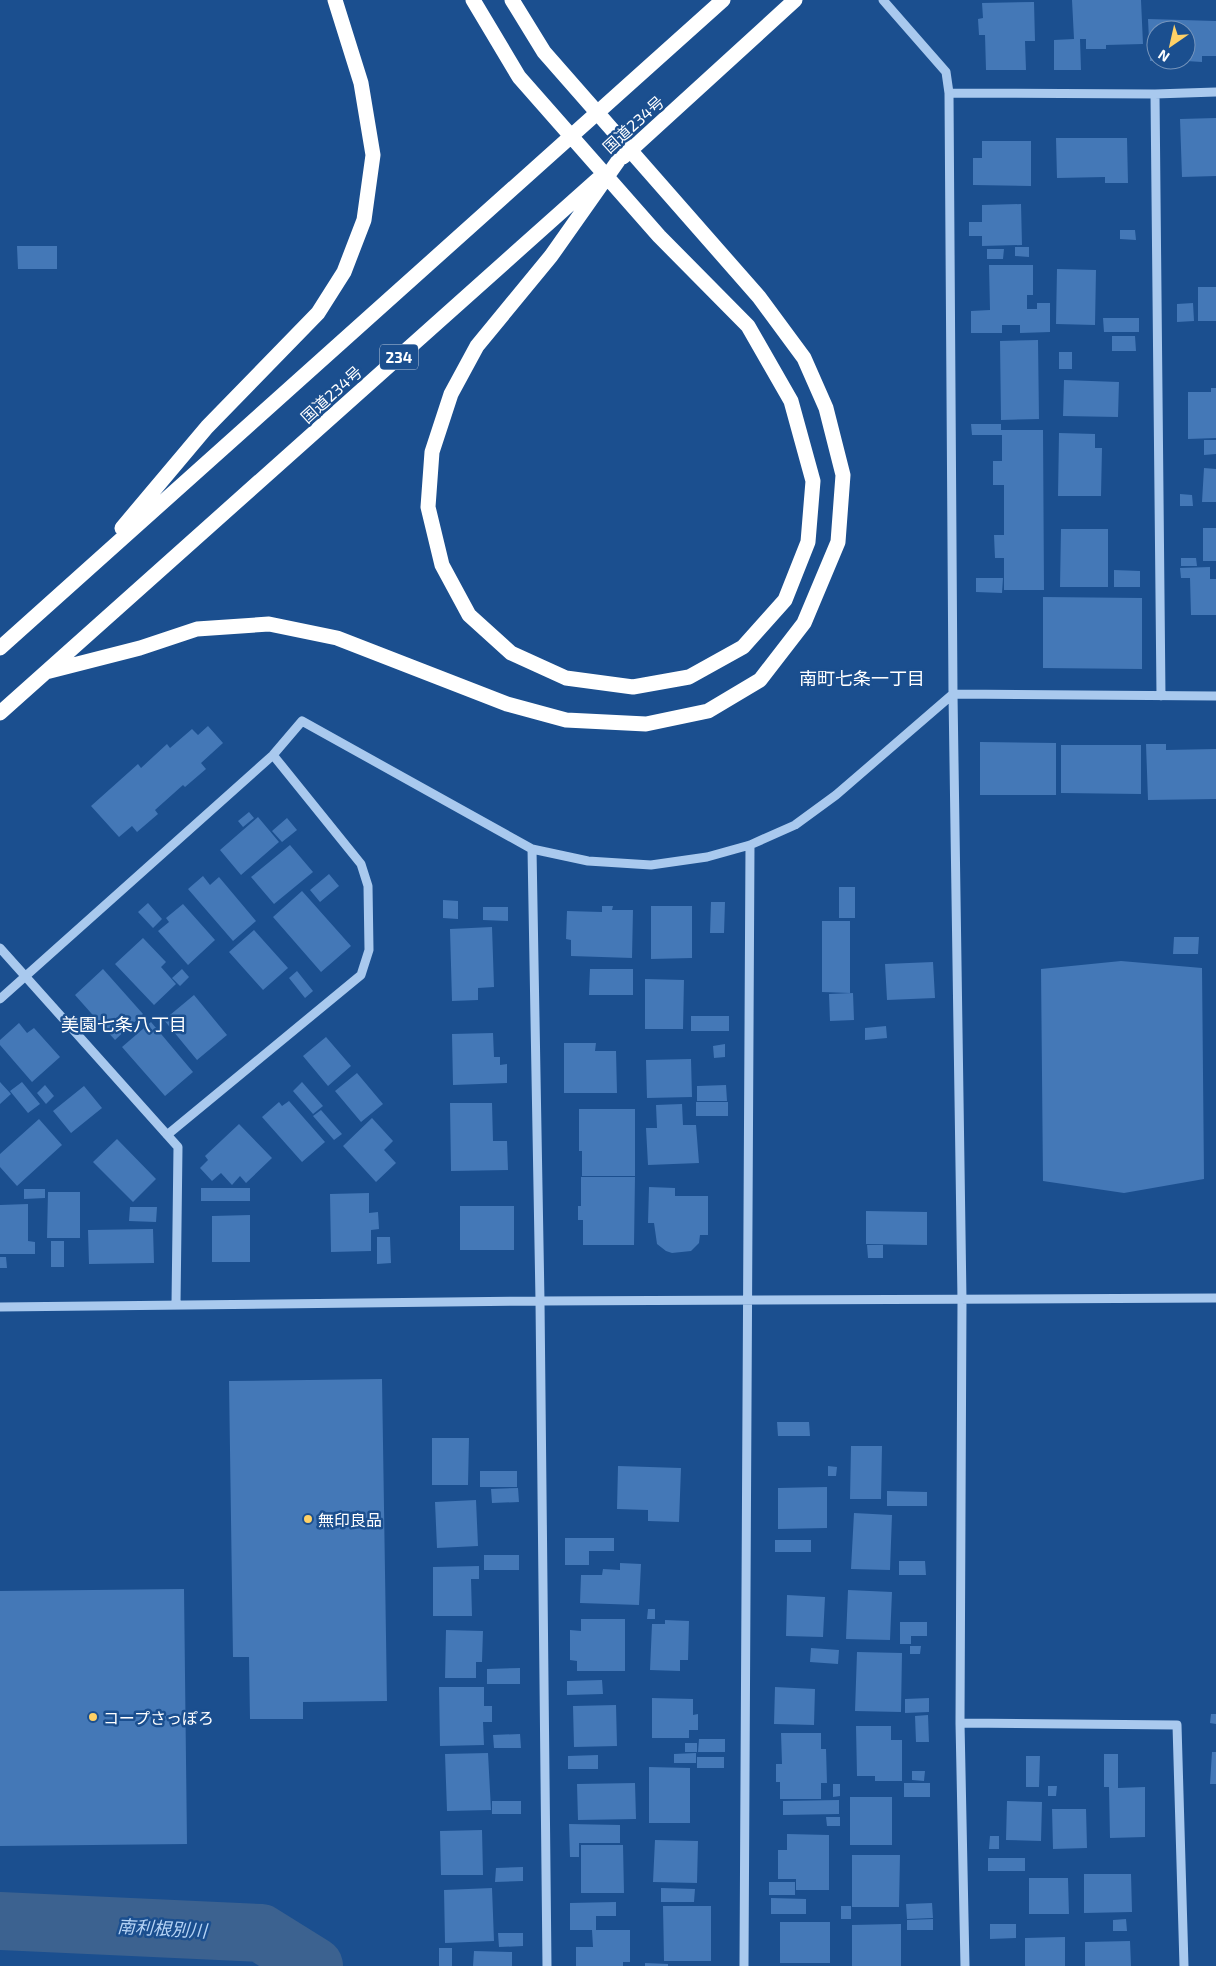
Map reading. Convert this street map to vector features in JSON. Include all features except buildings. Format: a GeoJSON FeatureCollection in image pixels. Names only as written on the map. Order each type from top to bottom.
{"type":"FeatureCollection","features":[{"type":"Feature","properties":{"kind":"highway"},"geometry":{"type":"LineString","coordinates":[[88,570],[207,427],[318,313],[344,272],[364,220],[373,155],[361,82],[335,0]]}},
{"type":"Feature","properties":{"kind":"highway"},"geometry":{"type":"LineString","coordinates":[[473,0],[519,77],[659,236],[748,326],[791,401],[813,481],[808,542],[785,600],[743,647],[688,677],[633,687],[566,678],[511,654],[468,615],[442,566],[428,506],[432,452],[451,394],[477,346],[551,256],[618,161]]}},
{"type":"Feature","properties":{"kind":"highway"},"geometry":{"type":"LineString","coordinates":[[46,672],[140,648],[198,629],[270,624],[337,638],[506,704],[566,720],[646,724],[708,711],[760,680],[804,623],[838,542],[842,475],[826,408],[804,358],[759,297],[544,52],[512,0]]}},
{"type":"Feature","properties":{"kind":"highway","name":"国道234号"},"geometry":{"type":"LineString","coordinates":[[0,648],[723,0]]}},
{"type":"Feature","properties":{"kind":"highway","name":"国道234号"},"geometry":{"type":"LineString","coordinates":[[0,713],[796,0]]}},
{"type":"Feature","properties":{"kind":"street"},"geometry":{"type":"LineString","coordinates":[[883,0],[946,72],[949,93],[953,694],[962,1300],[960,1723],[965,1966]]}},
{"type":"Feature","properties":{"kind":"street"},"geometry":{"type":"LineString","coordinates":[[949,93],[1155,94],[1216,92]]}},
{"type":"Feature","properties":{"kind":"street"},"geometry":{"type":"LineString","coordinates":[[1155,94],[1161,696]]}},
{"type":"Feature","properties":{"kind":"street"},"geometry":{"type":"LineString","coordinates":[[0,999],[273,755],[302,721],[532,849],[588,861],[650,865],[707,857],[750,845],[795,825],[836,794],[953,694],[1216,696]]}},
{"type":"Feature","properties":{"kind":"street"},"geometry":{"type":"LineString","coordinates":[[167,1135],[361,975],[369,950],[368,886],[361,864],[273,755]]}},
{"type":"Feature","properties":{"kind":"street"},"geometry":{"type":"LineString","coordinates":[[744,1966],[750,845]]}},
{"type":"Feature","properties":{"kind":"street"},"geometry":{"type":"LineString","coordinates":[[532,849],[540,1301],[547,1966]]}},
{"type":"Feature","properties":{"kind":"street"},"geometry":{"type":"LineString","coordinates":[[0,948],[178,1147],[176,1304]]}},
{"type":"Feature","properties":{"kind":"street"},"geometry":{"type":"LineString","coordinates":[[0,1307],[540,1301],[1216,1298]]}},
{"type":"Feature","properties":{"kind":"street"},"geometry":{"type":"LineString","coordinates":[[960,1723],[1178,1724],[1184,1966]]}},
{"type":"Feature","properties":{"kind":"waterway","name":"南利根別川"},"geometry":{"type":"LineString","coordinates":[[0,1921],[261,1933],[314,1966]]}},
{"type":"Feature","properties":{"kind":"place","name":"無印良品"},"geometry":{"type":"Point","coordinates":[308,1519]}},
{"type":"Feature","properties":{"kind":"place","name":"コープさっぽろ"},"geometry":{"type":"Point","coordinates":[93,1717]}},
{"type":"Feature","properties":{"kind":"district","name":"南町七条一丁目"},"geometry":{"type":"Point","coordinates":[862,678]}},
{"type":"Feature","properties":{"kind":"district","name":"美園七条八丁目"},"geometry":{"type":"Point","coordinates":[124,1024]}}]}
